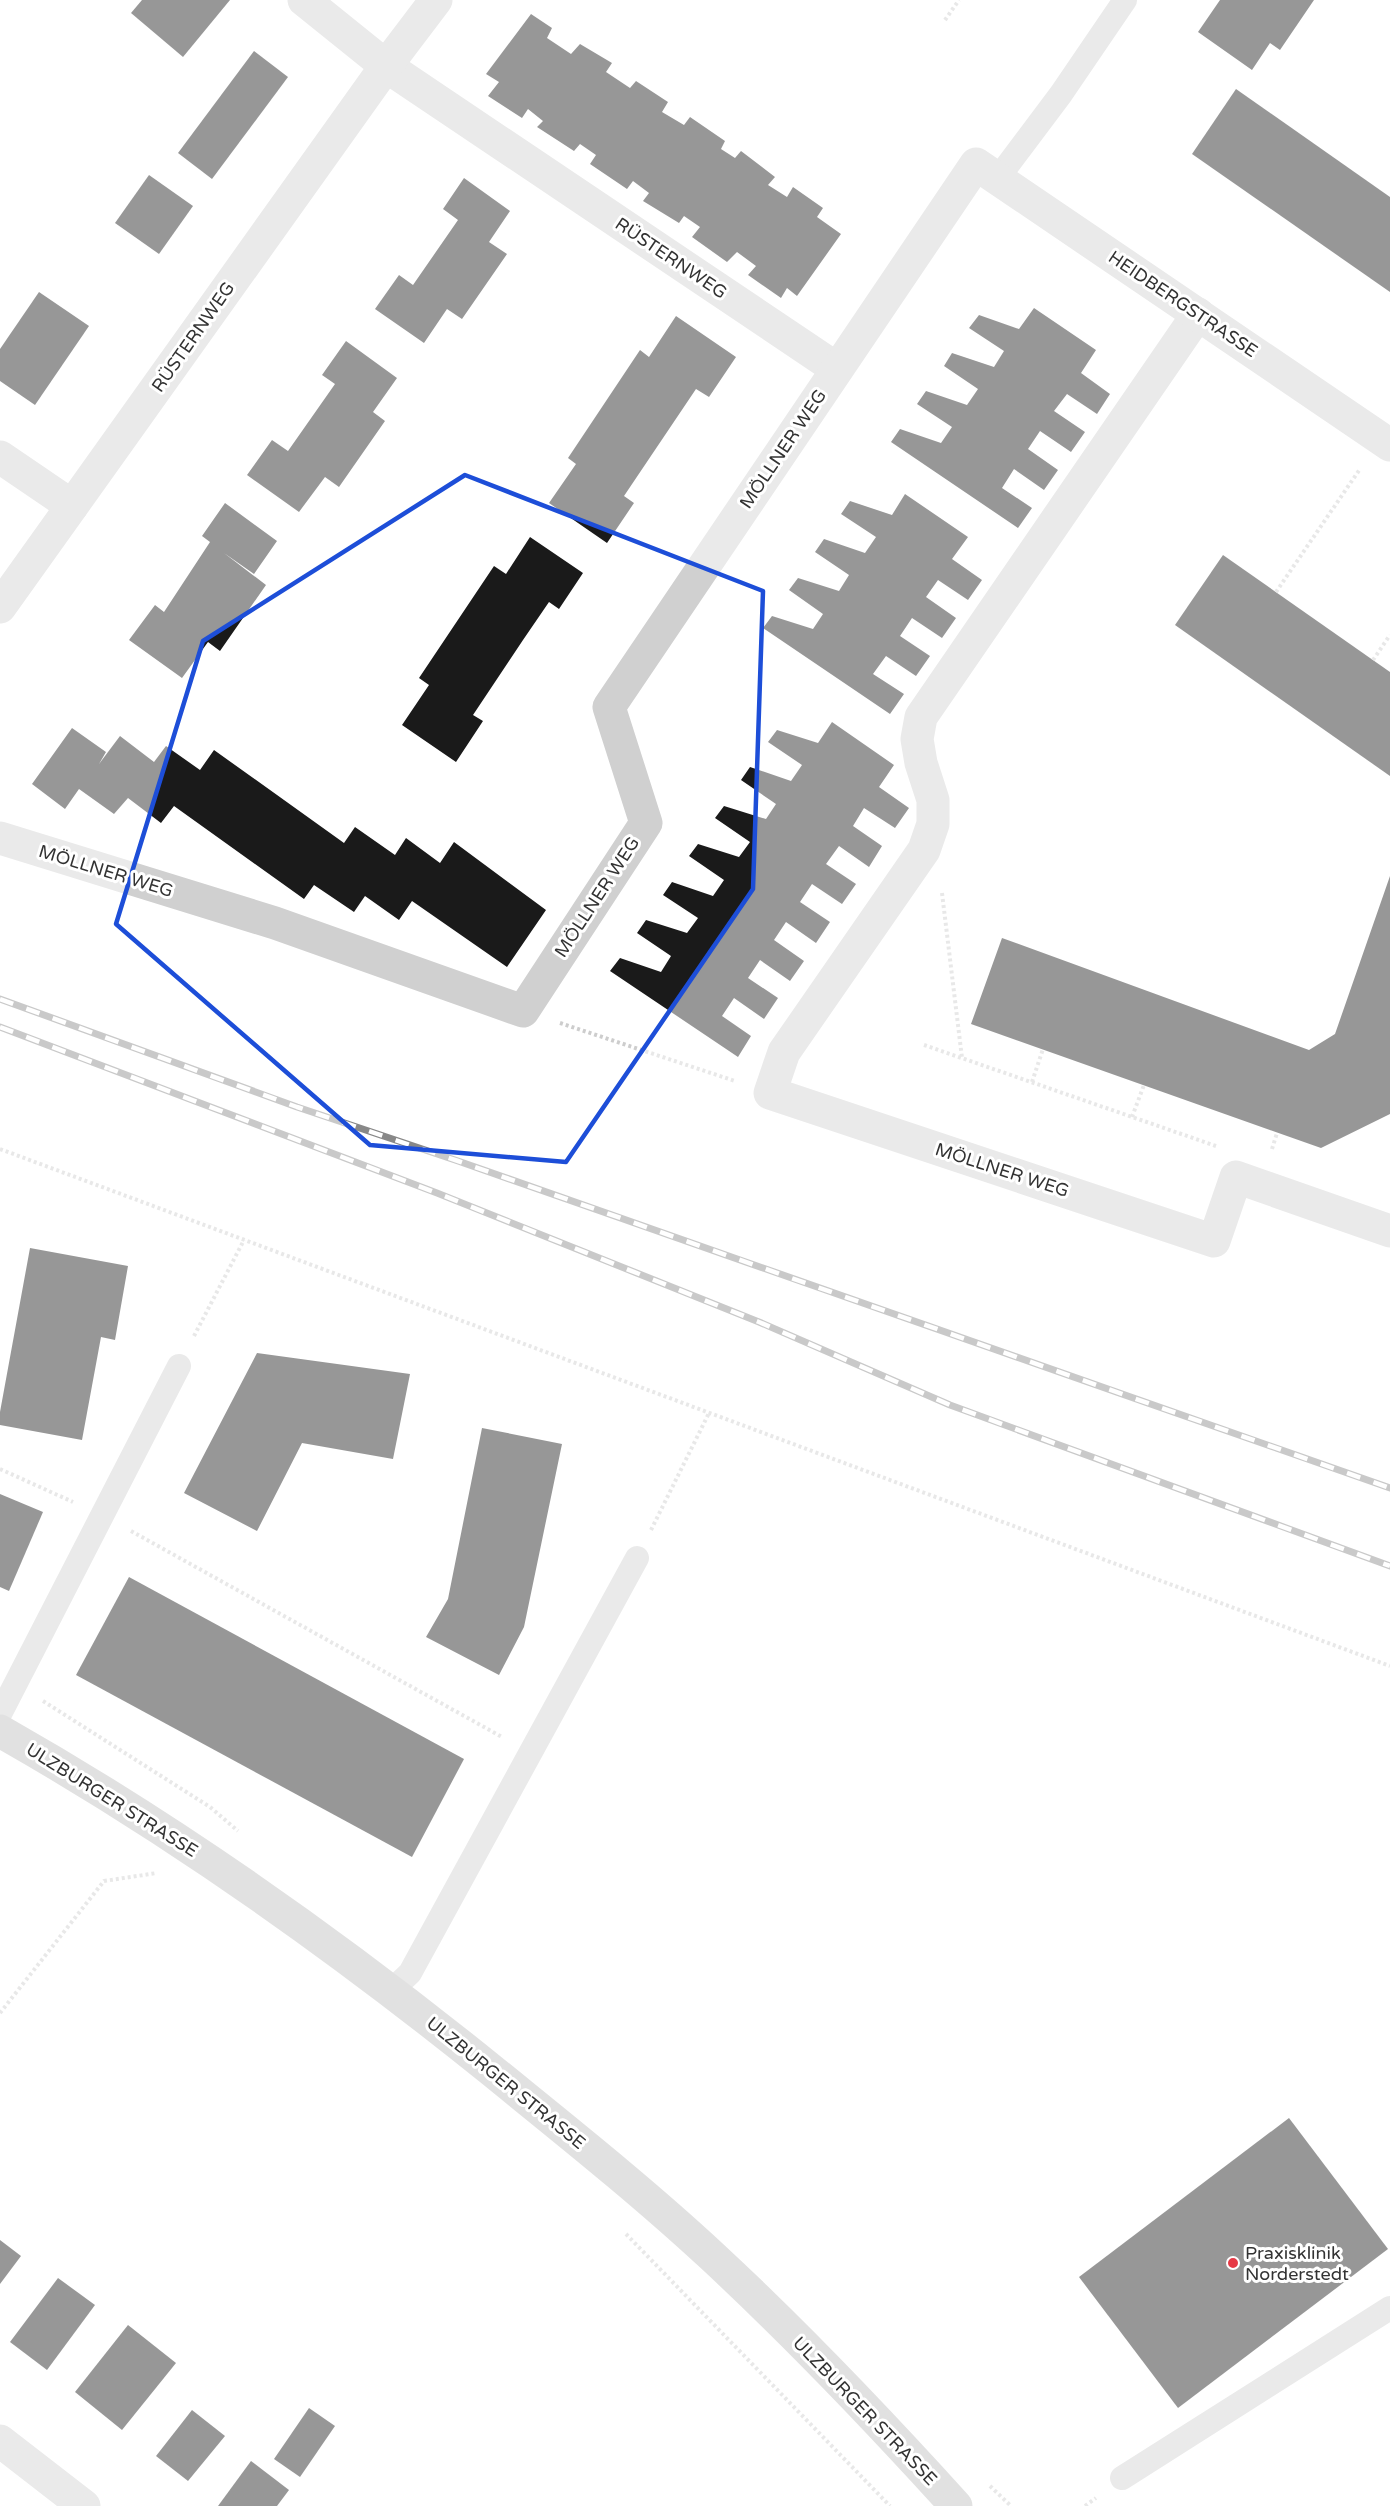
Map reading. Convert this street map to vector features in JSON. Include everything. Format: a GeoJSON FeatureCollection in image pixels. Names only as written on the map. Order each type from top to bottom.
{"type":"FeatureCollection","features":[{"type":"Feature","properties":{"kind":"main road","name":"ULZBURGER STRASSE"},"geometry":{"type":"LineString","coordinates":[[0,1731],[183,1842],[274,1904],[392,1990],[625,2179],[713,2257],[824,2366],[956,2506]]}},
{"type":"Feature","properties":{"kind":"street"},"geometry":{"type":"LineString","coordinates":[[304,0],[386,66]]}},
{"type":"Feature","properties":{"kind":"street","name":"RÜSTERNWEG"},"geometry":{"type":"LineString","coordinates":[[0,607],[386,66],[436,0]]}},
{"type":"Feature","properties":{"kind":"street","name":"RÜSTERNWEG"},"geometry":{"type":"LineString","coordinates":[[386,66],[837,369]]}},
{"type":"Feature","properties":{"kind":"street","name":"HEIDBERGSTRASSE"},"geometry":{"type":"LineString","coordinates":[[987,171],[1385,442]]}},
{"type":"Feature","properties":{"kind":"street","name":"MÖLLNER WEG"},"geometry":{"type":"LineString","coordinates":[[0,838],[275,923],[523,1011],[646,823],[609,706],[837,369],[987,171]]}},
{"type":"Feature","properties":{"kind":"street"},"geometry":{"type":"LineString","coordinates":[[770,1093],[784,1052],[924,850],[933,824],[933,800],[921,763],[918,739],[921,717],[1198,314]]}},
{"type":"Feature","properties":{"kind":"street"},"geometry":{"type":"LineString","coordinates":[[0,457],[72,506]]}},
{"type":"Feature","properties":{"kind":"street","name":"MÖLLNER WEG"},"geometry":{"type":"LineString","coordinates":[[770,1093],[1214,1241],[1236,1177],[1390,1231]]}},
{"type":"Feature","properties":{"kind":"street"},"geometry":{"type":"LineString","coordinates":[[0,2441],[84,2506]]}},
{"type":"Feature","properties":{"kind":"lane"},"geometry":{"type":"LineString","coordinates":[[987,171],[1061,94],[1125,0]]}},
{"type":"Feature","properties":{"kind":"lane"},"geometry":{"type":"LineString","coordinates":[[0,1714],[179,1366]]}},
{"type":"Feature","properties":{"kind":"lane"},"geometry":{"type":"LineString","coordinates":[[392,1990],[410,1973],[637,1558]]}},
{"type":"Feature","properties":{"kind":"lane"},"geometry":{"type":"LineString","coordinates":[[1122,2478],[1390,2308]]}},
{"type":"Feature","properties":{"kind":"path"},"geometry":{"type":"LineString","coordinates":[[945,20],[959,0]]}},
{"type":"Feature","properties":{"kind":"path"},"geometry":{"type":"LineString","coordinates":[[1276,592],[1385,442]]}},
{"type":"Feature","properties":{"kind":"path"},"geometry":{"type":"LineString","coordinates":[[1373,660],[1390,635]]}},
{"type":"Feature","properties":{"kind":"path"},"geometry":{"type":"LineString","coordinates":[[941,883],[962,1058]]}},
{"type":"Feature","properties":{"kind":"path"},"geometry":{"type":"LineString","coordinates":[[523,1011],[770,1093]]}},
{"type":"Feature","properties":{"kind":"path"},"geometry":{"type":"LineString","coordinates":[[924,1045],[1223,1148]]}},
{"type":"Feature","properties":{"kind":"path"},"geometry":{"type":"LineString","coordinates":[[1032,1082],[1043,1050]]}},
{"type":"Feature","properties":{"kind":"path"},"geometry":{"type":"LineString","coordinates":[[1132,1117],[1144,1085]]}},
{"type":"Feature","properties":{"kind":"path"},"geometry":{"type":"LineString","coordinates":[[0,1149],[1390,1666]]}},
{"type":"Feature","properties":{"kind":"path"},"geometry":{"type":"LineString","coordinates":[[179,1366],[244,1240]]}},
{"type":"Feature","properties":{"kind":"path"},"geometry":{"type":"LineString","coordinates":[[637,1558],[709,1413]]}},
{"type":"Feature","properties":{"kind":"path"},"geometry":{"type":"LineString","coordinates":[[0,1469],[103,1516],[530,1752]]}},
{"type":"Feature","properties":{"kind":"path"},"geometry":{"type":"LineString","coordinates":[[0,2013],[105,1881],[165,1872],[183,1842],[210,1807]]}},
{"type":"Feature","properties":{"kind":"path"},"geometry":{"type":"LineString","coordinates":[[618,2226],[890,2506]]}},
{"type":"Feature","properties":{"kind":"highlighted area"},"geometry":{"type":"Polygon","coordinates":[[[465,475],[763,591],[753,889],[566,1162],[370,1145],[116,924],[203,641],[465,475]]]}},
{"type":"Feature","properties":{"kind":"building"},"geometry":{"type":"Polygon","coordinates":[[[142,0],[230,0],[183,57],[131,13],[142,0]]]}},
{"type":"Feature","properties":{"kind":"building"},"geometry":{"type":"Polygon","coordinates":[[[1220,0],[1314,0],[1280,50],[1270,43],[1252,70],[1198,32],[1220,0]]]}},
{"type":"Feature","properties":{"kind":"building"},"geometry":{"type":"Polygon","coordinates":[[[531,14],[552,28],[547,38],[571,54],[580,44],[612,63],[606,72],[630,88],[636,81],[668,102],[662,112],[684,125],[690,117],[725,141],[721,149],[735,158],[741,151],[775,177],[768,185],[787,197],[793,187],[823,208],[817,217],[841,234],[797,296],[787,288],[781,298],[748,275],[756,266],[737,252],[727,262],[692,237],[700,227],[684,216],[679,223],[643,201],[649,193],[633,181],[627,189],[590,164],[596,155],[580,144],[574,151],[537,127],[543,121],[528,109],[522,118],[488,96],[499,82],[486,74],[531,14]]]}},
{"type":"Feature","properties":{"kind":"building"},"geometry":{"type":"Polygon","coordinates":[[[254,51],[288,77],[212,179],[178,153],[254,51]]]}},
{"type":"Feature","properties":{"kind":"building"},"geometry":{"type":"Polygon","coordinates":[[[1236,89],[1390,197],[1390,292],[1192,154],[1236,89]]]}},
{"type":"Feature","properties":{"kind":"building"},"geometry":{"type":"Polygon","coordinates":[[[149,175],[193,206],[159,254],[115,223],[149,175]]]}},
{"type":"Feature","properties":{"kind":"building"},"geometry":{"type":"Polygon","coordinates":[[[464,178],[510,211],[489,242],[507,254],[462,319],[447,309],[424,343],[375,309],[399,275],[413,285],[458,220],[443,209],[464,178]]]}},
{"type":"Feature","properties":{"kind":"building"},"geometry":{"type":"Polygon","coordinates":[[[39,292],[89,326],[35,405],[0,381],[0,349],[39,292]]]}},
{"type":"Feature","properties":{"kind":"building"},"geometry":{"type":"Polygon","coordinates":[[[1034,308],[1096,350],[1081,373],[1110,394],[1097,414],[1067,394],[1054,411],[1085,432],[1071,452],[1040,431],[1028,449],[1058,470],[1044,490],[1014,469],[1002,488],[1032,508],[1018,528],[891,442],[900,429],[941,443],[952,427],[917,404],[926,391],[967,405],[978,389],[944,366],[952,353],[994,367],[1004,351],[969,328],[979,315],[1019,329],[1034,308]]]}},
{"type":"Feature","properties":{"kind":"building"},"geometry":{"type":"Polygon","coordinates":[[[676,316],[736,357],[709,397],[696,389],[624,496],[634,503],[607,543],[549,503],[576,464],[568,458],[640,350],[649,357],[676,316]]]}},
{"type":"Feature","properties":{"kind":"building"},"geometry":{"type":"Polygon","coordinates":[[[346,341],[397,378],[373,412],[385,421],[339,487],[325,477],[299,512],[247,475],[272,440],[288,451],[335,384],[322,375],[346,341]]]}},
{"type":"Feature","properties":{"kind":"building"},"geometry":{"type":"Polygon","coordinates":[[[905,494],[968,537],[952,559],[982,580],[968,600],[938,580],[926,597],[956,618],[942,638],[912,618],[900,636],[930,656],[916,676],[886,656],[873,674],[904,694],[890,714],[763,628],[772,616],[813,629],[823,614],[789,590],[798,578],[839,591],[849,575],[815,552],[824,539],[865,553],[876,537],[841,514],[850,501],[892,515],[905,494]]]}},
{"type":"Feature","properties":{"kind":"building"},"geometry":{"type":"Polygon","coordinates":[[[225,503],[277,541],[254,574],[224,553],[266,585],[220,651],[208,642],[182,678],[129,640],[155,605],[164,612],[210,542],[202,536],[225,503]]]}},
{"type":"Feature","properties":{"kind":"building"},"geometry":{"type":"Polygon","coordinates":[[[530,537],[583,573],[559,609],[549,602],[523,640],[473,715],[483,721],[456,762],[402,725],[429,685],[419,678],[494,566],[506,574],[530,537]]]}},
{"type":"Feature","properties":{"kind":"building"},"geometry":{"type":"Polygon","coordinates":[[[1223,555],[1390,672],[1390,776],[1175,625],[1223,555]]]}},
{"type":"Feature","properties":{"kind":"building"},"geometry":{"type":"Polygon","coordinates":[[[832,722],[894,765],[879,787],[909,808],[895,828],[864,808],[853,826],[882,846],[869,867],[839,846],[826,864],[856,884],[842,904],[812,884],[800,902],[830,922],[816,943],[786,922],[774,940],[804,961],[790,981],[760,960],[748,978],[778,998],[764,1019],[734,998],[722,1016],[751,1036],[738,1057],[610,971],[620,958],[661,972],[671,956],[637,933],[646,920],[687,933],[698,918],[663,895],[672,882],[713,896],[724,880],[689,856],[698,844],[739,857],[750,842],[715,818],[724,806],[766,819],[776,804],[741,780],[750,767],[791,781],[802,765],[768,742],[777,730],[818,743],[832,722]]]}},
{"type":"Feature","properties":{"kind":"building"},"geometry":{"type":"Polygon","coordinates":[[[72,728],[106,752],[99,764],[120,736],[154,762],[166,746],[200,770],[214,750],[344,843],[355,827],[395,855],[406,838],[440,863],[454,842],[546,910],[507,967],[412,901],[399,920],[365,896],[354,912],[314,885],[304,899],[174,806],[161,823],[128,798],[114,814],[79,789],[65,809],[32,784],[72,728]]]}},
{"type":"Feature","properties":{"kind":"building"},"geometry":{"type":"Polygon","coordinates":[[[1390,876],[1390,1114],[1321,1148],[971,1024],[1002,938],[1309,1050],[1335,1034],[1390,876]]]}},
{"type":"Feature","properties":{"kind":"building"},"geometry":{"type":"Polygon","coordinates":[[[30,1248],[128,1266],[115,1340],[101,1337],[82,1440],[0,1425],[0,1412],[30,1248]]]}},
{"type":"Feature","properties":{"kind":"building"},"geometry":{"type":"Polygon","coordinates":[[[257,1353],[410,1374],[393,1459],[302,1443],[257,1531],[184,1493],[257,1353]]]}},
{"type":"Feature","properties":{"kind":"building"},"geometry":{"type":"Polygon","coordinates":[[[482,1428],[562,1444],[524,1627],[499,1675],[426,1637],[448,1599],[482,1428]]]}},
{"type":"Feature","properties":{"kind":"building"},"geometry":{"type":"Polygon","coordinates":[[[0,1494],[43,1512],[9,1591],[0,1587],[0,1494]]]}},
{"type":"Feature","properties":{"kind":"building"},"geometry":{"type":"Polygon","coordinates":[[[129,1577],[464,1759],[412,1857],[76,1675],[129,1577]]]}},
{"type":"Feature","properties":{"kind":"building","name":"Praxisklinik Norderstedt"},"geometry":{"type":"Polygon","coordinates":[[[1289,2118],[1388,2249],[1178,2408],[1079,2277],[1289,2118]]]}},
{"type":"Feature","properties":{"kind":"building"},"geometry":{"type":"Polygon","coordinates":[[[0,2240],[21,2256],[0,2284],[0,2240]]]}},
{"type":"Feature","properties":{"kind":"building"},"geometry":{"type":"Polygon","coordinates":[[[58,2278],[95,2305],[47,2370],[10,2342],[58,2278]]]}},
{"type":"Feature","properties":{"kind":"building"},"geometry":{"type":"Polygon","coordinates":[[[128,2325],[176,2363],[122,2430],[75,2392],[128,2325]]]}},
{"type":"Feature","properties":{"kind":"building"},"geometry":{"type":"Polygon","coordinates":[[[309,2408],[335,2426],[300,2477],[274,2459],[309,2408]]]}},
{"type":"Feature","properties":{"kind":"building"},"geometry":{"type":"Polygon","coordinates":[[[192,2410],[225,2436],[188,2481],[156,2456],[192,2410]]]}},
{"type":"Feature","properties":{"kind":"building"},"geometry":{"type":"Polygon","coordinates":[[[251,2461],[289,2490],[277,2506],[218,2506],[251,2461]]]}},
{"type":"Feature","properties":{"kind":"railway"},"geometry":{"type":"LineString","coordinates":[[0,999],[297,1107],[458,1161],[1390,1488]]}},
{"type":"Feature","properties":{"kind":"railway"},"geometry":{"type":"LineString","coordinates":[[0,1027],[437,1193],[759,1322],[950,1405],[1390,1566]]}},
{"type":"Feature","properties":{"kind":"place","name":"Praxisklinik Norderstedt"},"geometry":{"type":"Point","coordinates":[1233,2263]}}]}
